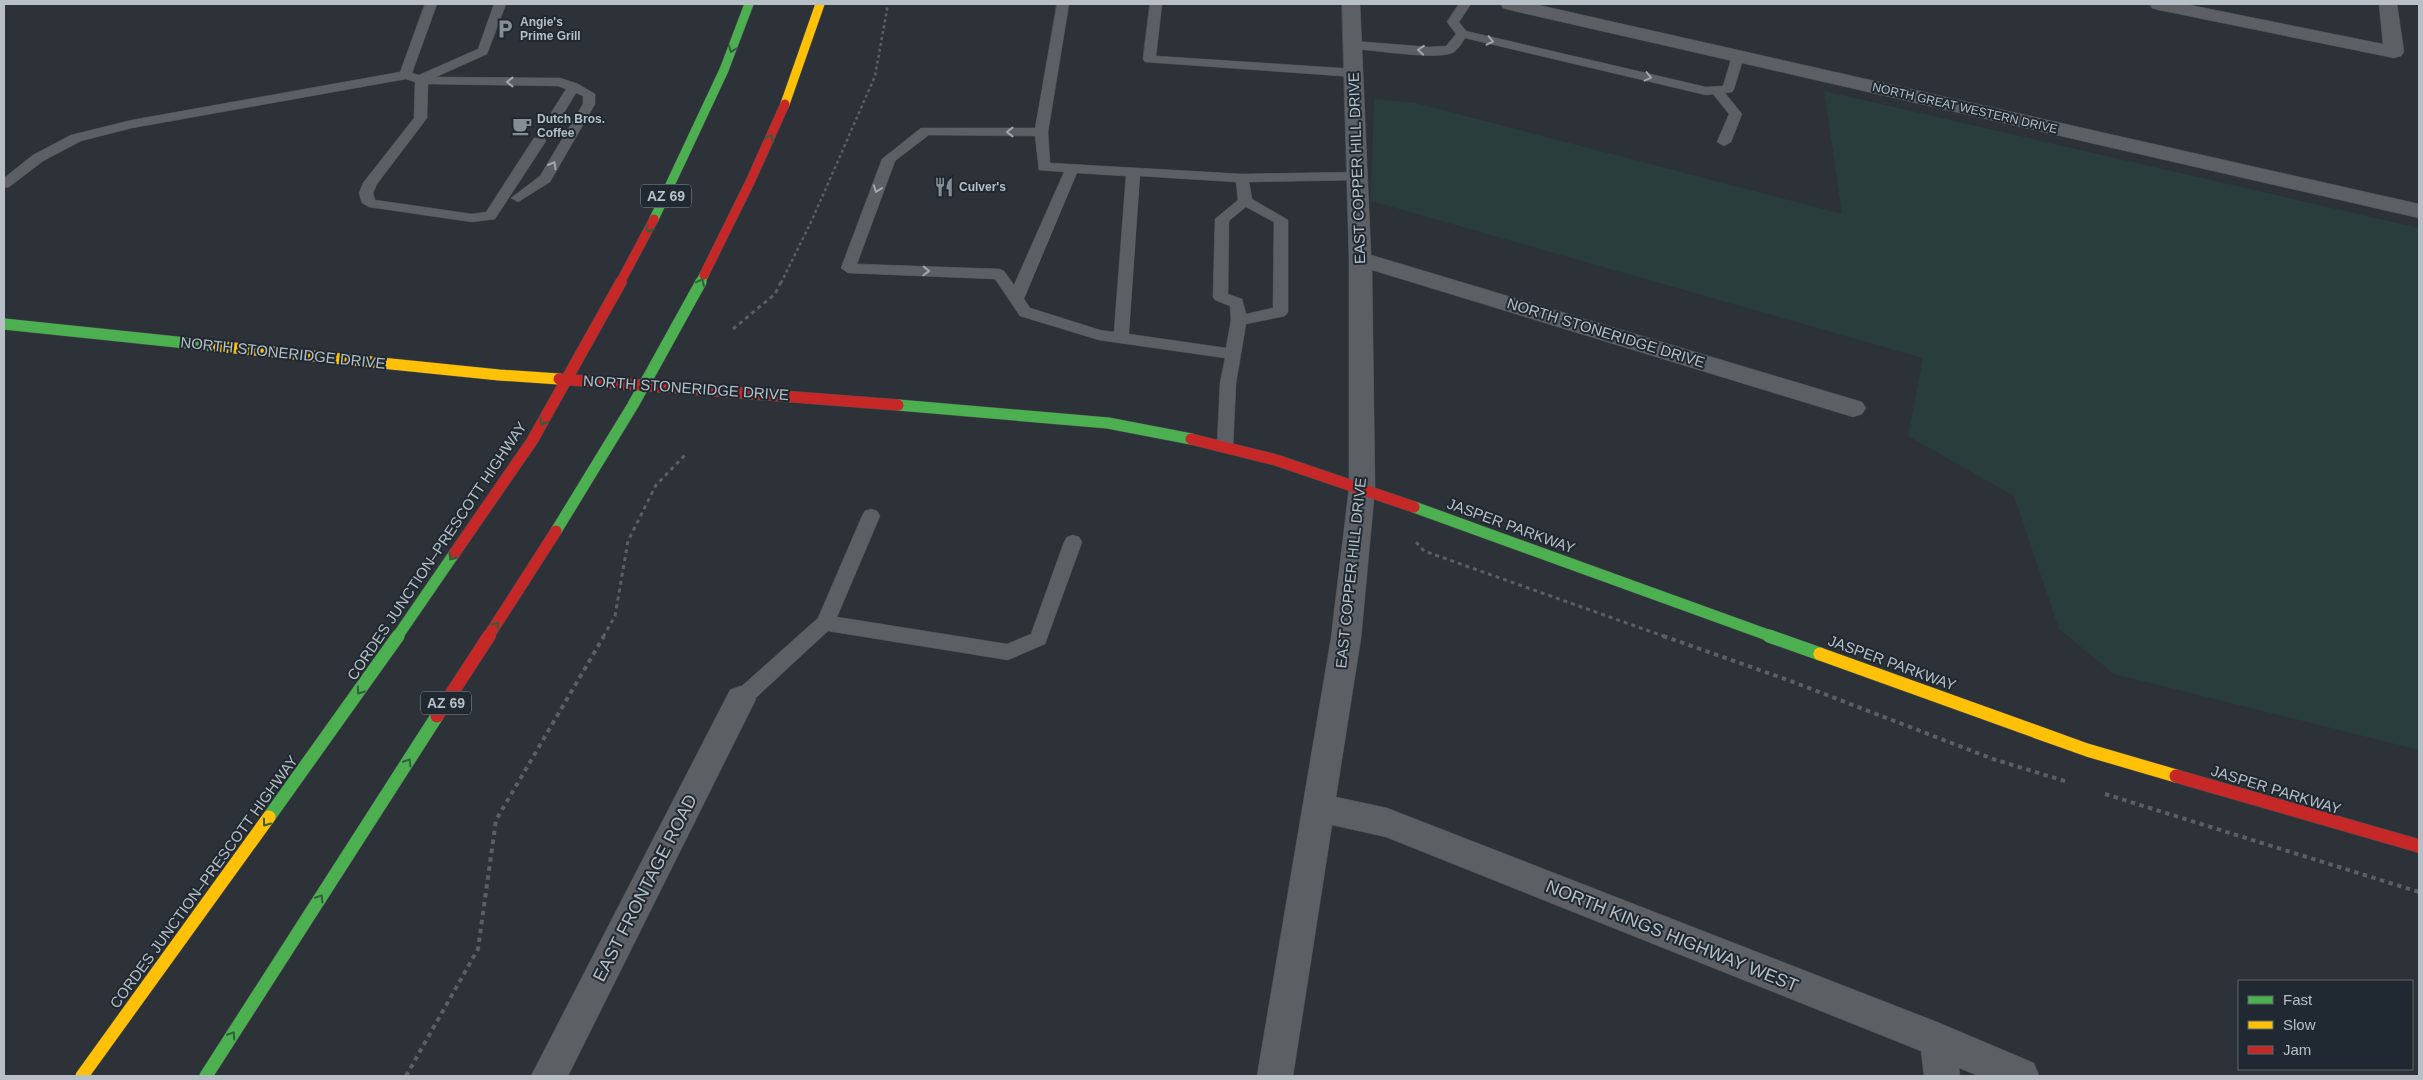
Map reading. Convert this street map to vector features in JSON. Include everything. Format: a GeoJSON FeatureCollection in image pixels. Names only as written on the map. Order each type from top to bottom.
{"type":"FeatureCollection","features":[{"type":"Feature","properties":{"kind":"main road","name":"CORDES JUNCTION–PRESCOTT HIGHWAY"},"geometry":{"type":"LineString","coordinates":[[82,1076],[359,692],[532,441],[602,320],[669,189],[724,70],[749,4]]}},
{"type":"Feature","properties":{"kind":"main road","name":"AZ 69"},"geometry":{"type":"LineString","coordinates":[[206,1076],[608,450],[646,385],[679,326],[754,174],[780,116],[820,4]]}},
{"type":"Feature","properties":{"kind":"main road","name":"NORTH STONERIDGE DRIVE"},"geometry":{"type":"LineString","coordinates":[[4,324],[499,375],[646,385],[1108,423],[1225,446],[1362,488]]}},
{"type":"Feature","properties":{"kind":"main road","name":"JASPER PARKWAY"},"geometry":{"type":"LineString","coordinates":[[1362,488],[2087,750],[2419,846]]}},
{"type":"Feature","properties":{"kind":"street","name":"EAST COPPER HILL DRIVE"},"geometry":{"type":"LineString","coordinates":[[1275,1076],[1346,638],[1362,488],[1360,259],[1355,73],[1351,4]]}},
{"type":"Feature","properties":{"kind":"street","name":"NORTH GREAT WESTERN DRIVE"},"geometry":{"type":"LineString","coordinates":[[1510,4],[2419,211]]}},
{"type":"Feature","properties":{"kind":"street"},"geometry":{"type":"LineString","coordinates":[[2159,4],[2394,52],[2388,4]]}},
{"type":"Feature","properties":{"kind":"street","name":"NORTH STONERIDGE DRIVE"},"geometry":{"type":"LineString","coordinates":[[1360,259],[1853,408]]}},
{"type":"Feature","properties":{"kind":"street","name":"EAST FRONTAGE ROAD"},"geometry":{"type":"LineString","coordinates":[[549,1076],[741,699]]}},
{"type":"Feature","properties":{"kind":"street","name":"NORTH KINGS HIGHWAY WEST"},"geometry":{"type":"LineString","coordinates":[[1319,808],[1387,823],[1937,1040],[2021,1076]]}},
{"type":"Feature","properties":{"kind":"street"},"geometry":{"type":"LineString","coordinates":[[1937,1040],[1942,1076]]}},
{"type":"Feature","properties":{"kind":"lane"},"geometry":{"type":"LineString","coordinates":[[406,75],[431,4]]}},
{"type":"Feature","properties":{"kind":"lane"},"geometry":{"type":"LineString","coordinates":[[421,80],[483,51],[500,4]]}},
{"type":"Feature","properties":{"kind":"lane"},"geometry":{"type":"LineString","coordinates":[[1063,4],[1041,132],[1044,167],[1242,178],[1358,176]]}},
{"type":"Feature","properties":{"kind":"lane"},"geometry":{"type":"LineString","coordinates":[[1156,4],[1149,59],[1355,73]]}},
{"type":"Feature","properties":{"kind":"lane"},"geometry":{"type":"LineString","coordinates":[[1465,4],[1453,22],[1462,34],[1706,91],[1728,89],[1738,56]]}},
{"type":"Feature","properties":{"kind":"lane"},"geometry":{"type":"LineString","coordinates":[[1353,45],[1429,51],[1450,50],[1462,34]]}},
{"type":"Feature","properties":{"kind":"lane"},"geometry":{"type":"LineString","coordinates":[[4,184],[38,158],[76,138],[132,124],[406,75],[421,80],[560,82],[589,94],[589,104],[545,179],[518,198]]}},
{"type":"Feature","properties":{"kind":"lane"},"geometry":{"type":"LineString","coordinates":[[421,80],[422,100],[420,118],[370,183],[366,193],[369,203],[472,218],[490,216],[539,141]]}},
{"type":"Feature","properties":{"kind":"lane"},"geometry":{"type":"LineString","coordinates":[[557,113],[574,87]]}},
{"type":"Feature","properties":{"kind":"lane"},"geometry":{"type":"LineString","coordinates":[[571,113],[579,99],[574,87]]}},
{"type":"Feature","properties":{"kind":"lane"},"geometry":{"type":"LineString","coordinates":[[1716,90],[1736,114],[1724,142]]}},
{"type":"Feature","properties":{"kind":"lane"},"geometry":{"type":"LineString","coordinates":[[1041,132],[926,131],[889,159],[848,268],[999,274],[1025,312],[1099,335],[1233,354]]}},
{"type":"Feature","properties":{"kind":"lane"},"geometry":{"type":"LineString","coordinates":[[1016,299],[1072,169]]}},
{"type":"Feature","properties":{"kind":"lane"},"geometry":{"type":"LineString","coordinates":[[1121,338],[1133,172]]}},
{"type":"Feature","properties":{"kind":"lane"},"geometry":{"type":"LineString","coordinates":[[1242,178],[1245,201]]}},
{"type":"Feature","properties":{"kind":"lane"},"geometry":{"type":"LineString","coordinates":[[1239,320],[1280,312],[1281,220],[1245,201]]}},
{"type":"Feature","properties":{"kind":"lane"},"geometry":{"type":"LineString","coordinates":[[1225,446],[1228,383],[1239,320],[1237,303],[1220,297],[1222,219],[1245,201]]}},
{"type":"Feature","properties":{"kind":"lane"},"geometry":{"type":"LineString","coordinates":[[741,699],[825,623],[871,516]]}},
{"type":"Feature","properties":{"kind":"lane"},"geometry":{"type":"LineString","coordinates":[[825,623],[1008,652],[1038,639],[1073,542]]}},
{"type":"Feature","properties":{"kind":"path"},"geometry":{"type":"LineString","coordinates":[[732,329],[775,294],[812,220],[875,76],[888,4]]}},
{"type":"Feature","properties":{"kind":"path"},"geometry":{"type":"LineString","coordinates":[[406,1076],[478,949],[496,820],[615,616],[628,541],[656,485],[686,454]]}},
{"type":"Feature","properties":{"kind":"shaded area"},"geometry":{"type":"Polygon","coordinates":[[[1824,91],[2419,228],[2419,750],[2114,674],[2059,629],[2014,496],[1908,436],[1923,358],[1371,201],[1374,99],[1416,103],[1842,214],[1824,91]]]}},
{"type":"Feature","properties":{"kind":"traffic: fast"},"geometry":{"type":"LineString","coordinates":[[654,219],[724,70],[749,4]]}},
{"type":"Feature","properties":{"kind":"traffic: fast"},"geometry":{"type":"LineString","coordinates":[[556,531],[633,405],[670,341],[704,275]]}},
{"type":"Feature","properties":{"kind":"traffic: fast"},"geometry":{"type":"LineString","coordinates":[[4,324],[215,346]]}},
{"type":"Feature","properties":{"kind":"traffic: fast"},"geometry":{"type":"LineString","coordinates":[[898,405],[1108,423],[1191,439]]}},
{"type":"Feature","properties":{"kind":"traffic: fast"},"geometry":{"type":"LineString","coordinates":[[1414,507],[1820,654]]}},
{"type":"Feature","properties":{"kind":"traffic: fast"},"geometry":{"type":"LineString","coordinates":[[269,817],[354,700],[454,554]]}},
{"type":"Feature","properties":{"kind":"traffic: fast"},"geometry":{"type":"LineString","coordinates":[[206,1076],[437,716]]}},
{"type":"Feature","properties":{"kind":"traffic: slow"},"geometry":{"type":"LineString","coordinates":[[785,104],[820,4]]}},
{"type":"Feature","properties":{"kind":"traffic: slow"},"geometry":{"type":"LineString","coordinates":[[215,346],[499,375],[559,379]]}},
{"type":"Feature","properties":{"kind":"traffic: slow"},"geometry":{"type":"LineString","coordinates":[[1820,654],[2087,750],[2176,776]]}},
{"type":"Feature","properties":{"kind":"traffic: slow"},"geometry":{"type":"LineString","coordinates":[[82,1076],[269,817]]}},
{"type":"Feature","properties":{"kind":"traffic: jam"},"geometry":{"type":"LineString","coordinates":[[704,275],[750,182],[785,104]]}},
{"type":"Feature","properties":{"kind":"traffic: jam"},"geometry":{"type":"LineString","coordinates":[[454,554],[532,441],[601,320],[654,219]]}},
{"type":"Feature","properties":{"kind":"traffic: jam"},"geometry":{"type":"LineString","coordinates":[[559,379],[898,405]]}},
{"type":"Feature","properties":{"kind":"traffic: jam"},"geometry":{"type":"LineString","coordinates":[[1191,439],[1276,460],[1414,507]]}},
{"type":"Feature","properties":{"kind":"traffic: jam"},"geometry":{"type":"LineString","coordinates":[[437,716],[556,531]]}},
{"type":"Feature","properties":{"kind":"traffic: jam"},"geometry":{"type":"LineString","coordinates":[[2176,776],[2419,846]]}},
{"type":"Feature","properties":{"kind":"place","name":"Angie's Prime Grill"},"geometry":{"type":"Point","coordinates":[505,29]}},
{"type":"Feature","properties":{"kind":"place","name":"Dutch Bros. Coffee"},"geometry":{"type":"Point","coordinates":[522,126]}},
{"type":"Feature","properties":{"kind":"place","name":"Culver's"},"geometry":{"type":"Point","coordinates":[944,187]}}]}
